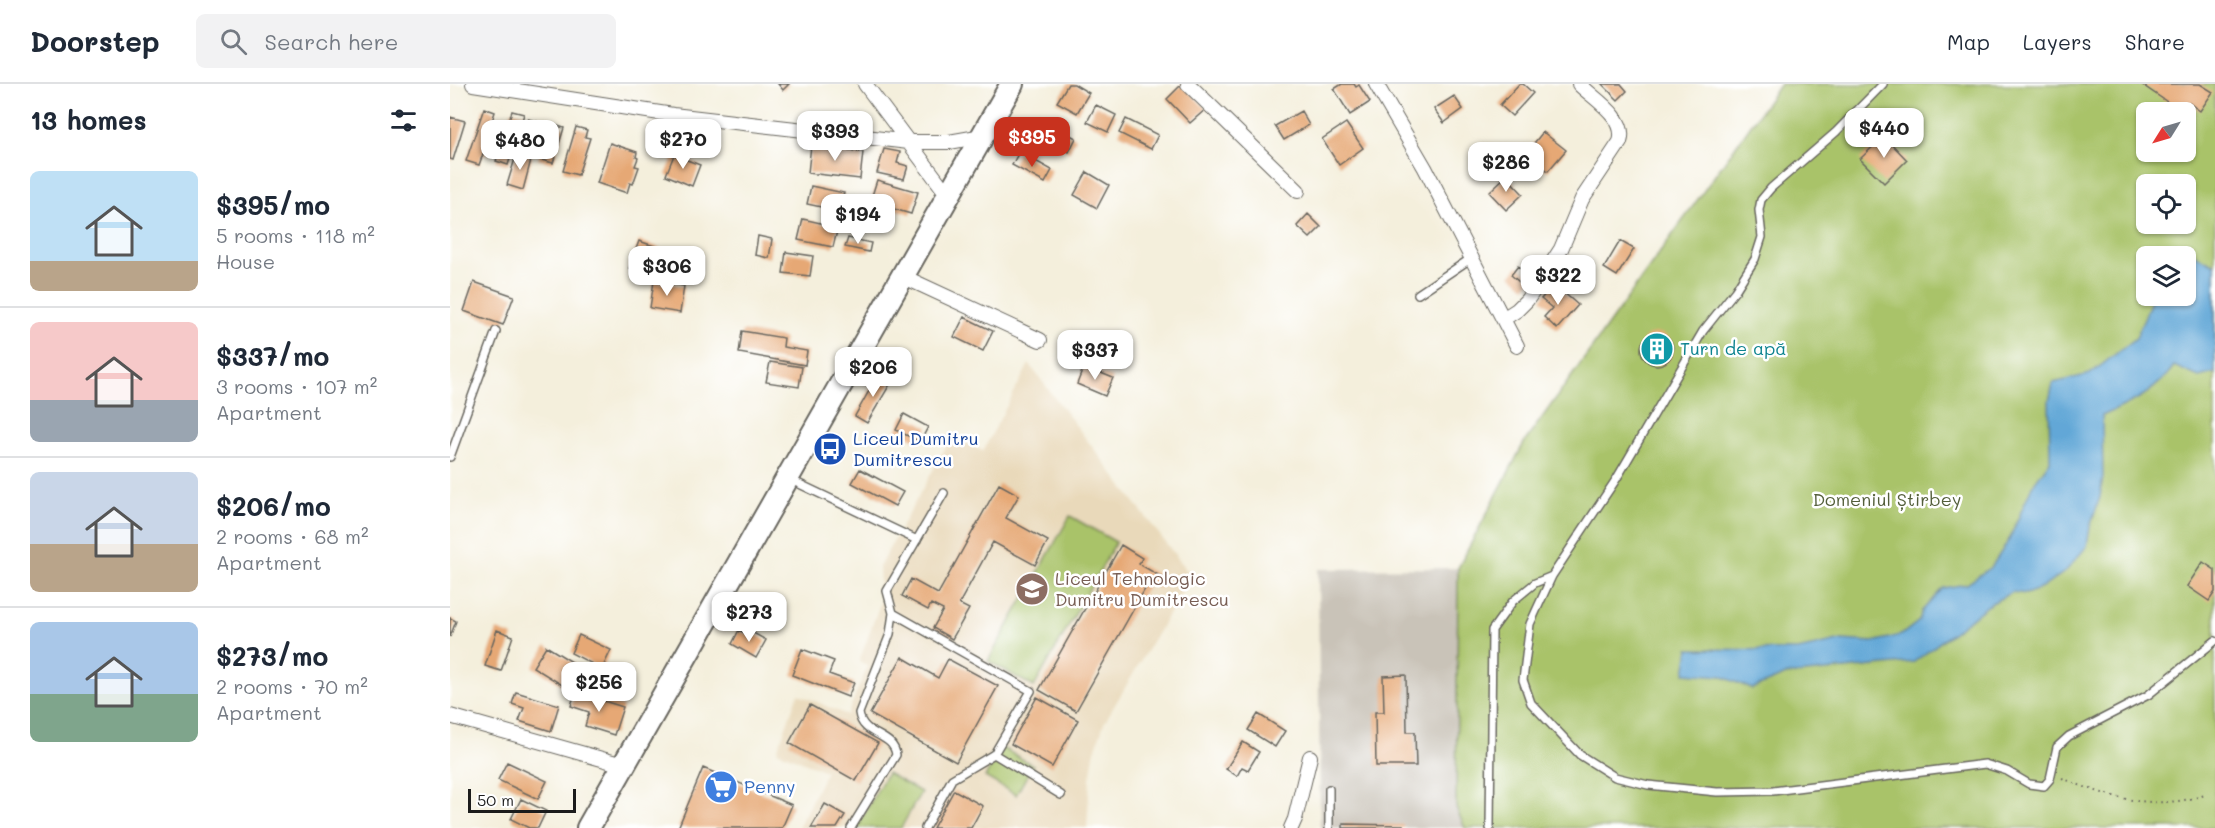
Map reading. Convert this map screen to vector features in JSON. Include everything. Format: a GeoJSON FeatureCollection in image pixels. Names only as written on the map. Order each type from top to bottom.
{"type":"FeatureCollection","features":[{"type":"Feature","properties":{"kind":"main road"},"geometry":{"type":"LineString","coordinates":[[588,828],[1012,84]]}},
{"type":"Feature","properties":{"kind":"street"},"geometry":{"type":"LineString","coordinates":[[473,84],[674,116],[909,142],[949,142],[983,136]]}},
{"type":"Feature","properties":{"kind":"street"},"geometry":{"type":"LineString","coordinates":[[865,84],[948,195]]}},
{"type":"Feature","properties":{"kind":"street"},"geometry":{"type":"LineString","coordinates":[[1188,84],[1298,191]]}},
{"type":"Feature","properties":{"kind":"street"},"geometry":{"type":"LineString","coordinates":[[1376,84],[1473,257],[1517,346]]}},
{"type":"Feature","properties":{"kind":"street"},"geometry":{"type":"LineString","coordinates":[[1503,319],[1527,300],[1543,277],[1561,249],[1582,199],[1623,134],[1622,126],[1584,86]]}},
{"type":"Feature","properties":{"kind":"street"},"geometry":{"type":"LineString","coordinates":[[902,276],[1040,340]]}},
{"type":"Feature","properties":{"kind":"street"},"geometry":{"type":"LineString","coordinates":[[450,716],[623,765]]}},
{"type":"Feature","properties":{"kind":"street"},"geometry":{"type":"LineString","coordinates":[[1291,828],[1310,757]]}},
{"type":"Feature","properties":{"kind":"lane"},"geometry":{"type":"LineString","coordinates":[[1883,84],[1836,132],[1771,188],[1761,200],[1759,210],[1762,237],[1755,259],[1736,291],[1703,331],[1617,478],[1552,576],[1530,624],[1523,680],[1531,703],[1580,756],[1615,777],[1648,785],[1717,792],[1773,791],[1985,764],[2007,771],[2029,784],[2044,786],[2050,779],[2056,747],[2069,736],[2148,695],[2215,641]]}},
{"type":"Feature","properties":{"kind":"lane"},"geometry":{"type":"LineString","coordinates":[[1418,294],[1473,257]]}},
{"type":"Feature","properties":{"kind":"lane"},"geometry":{"type":"LineString","coordinates":[[450,457],[496,331]]}},
{"type":"Feature","properties":{"kind":"lane"},"geometry":{"type":"LineString","coordinates":[[787,478],[917,540]]}},
{"type":"Feature","properties":{"kind":"lane"},"geometry":{"type":"LineString","coordinates":[[851,828],[896,755],[895,748],[890,743],[866,728],[860,721],[859,712],[890,634],[893,613],[887,591],[944,493]]}},
{"type":"Feature","properties":{"kind":"lane"},"geometry":{"type":"LineString","coordinates":[[1490,828],[1492,630],[1513,600],[1535,583],[1552,576]]}},
{"type":"Feature","properties":{"kind":"lane"},"geometry":{"type":"LineString","coordinates":[[893,613],[1031,691],[994,754],[952,779],[925,828]]}},
{"type":"Feature","properties":{"kind":"lane"},"geometry":{"type":"LineString","coordinates":[[994,754],[1061,795]]}},
{"type":"Feature","properties":{"kind":"lane"},"geometry":{"type":"LineString","coordinates":[[1329,789],[1329,828]]}},
{"type":"Feature","properties":{"kind":"path"},"geometry":{"type":"LineString","coordinates":[[2051,773],[2087,788],[2126,800],[2160,803],[2187,801],[2205,795]]}},
{"type":"Feature","properties":{"kind":"shaded area","name":"Liceul Tehnologic Dumitru Dumitrescu"},"geometry":{"type":"Polygon","coordinates":[[[1029,364],[1191,576],[1104,723],[1094,754],[1087,828],[798,828],[826,771],[777,751],[798,694],[847,715],[868,666],[859,662],[881,601],[879,567],[952,436],[983,451],[1029,364]]]}},
{"type":"Feature","properties":{"kind":"shaded area"},"geometry":{"type":"Polygon","coordinates":[[[1458,568],[1456,808],[1465,828],[1320,828],[1318,569],[1458,568]]]}},
{"type":"Feature","properties":{"kind":"green space","name":"Domeniul Știrbey"},"geometry":{"type":"Polygon","coordinates":[[[1780,84],[2215,84],[2215,828],[1465,828],[1456,808],[1458,568],[1524,443],[1780,84]]]}},
{"type":"Feature","properties":{"kind":"green space"},"geometry":{"type":"Polygon","coordinates":[[[1070,516],[1116,542],[1034,687],[988,661],[1070,516]]]}},
{"type":"Feature","properties":{"kind":"green space"},"geometry":{"type":"Polygon","coordinates":[[[1002,748],[1033,765],[1016,795],[985,777],[1002,748]]]}},
{"type":"Feature","properties":{"kind":"green space"},"geometry":{"type":"Polygon","coordinates":[[[887,773],[921,792],[901,828],[856,828],[887,773]]]}},
{"type":"Feature","properties":{"kind":"water"},"geometry":{"type":"Polygon","coordinates":[[[2196,255],[2215,265],[2215,373],[2199,377],[2174,366],[2159,384],[2133,401],[2102,416],[2103,477],[2100,497],[2090,527],[2087,546],[2066,571],[2042,588],[2026,594],[2012,592],[1990,604],[1914,662],[1786,675],[1752,689],[1721,676],[1685,673],[1689,649],[1798,650],[1842,640],[1873,642],[1901,635],[1919,621],[1922,611],[1943,588],[1967,584],[1992,566],[2009,540],[2032,486],[2050,461],[2049,401],[2053,383],[2090,374],[2136,338],[2149,306],[2196,306],[2196,255]]]}},
{"type":"Feature","properties":{"kind":"building"},"geometry":{"type":"Polygon","coordinates":[[[778,84],[789,84],[783,90],[778,84]]]}},
{"type":"Feature","properties":{"kind":"building"},"geometry":{"type":"Polygon","coordinates":[[[1068,84],[1074,84],[1089,93],[1077,113],[1057,102],[1068,84]]]}},
{"type":"Feature","properties":{"kind":"building"},"geometry":{"type":"Polygon","coordinates":[[[1182,84],[1206,109],[1190,123],[1167,99],[1182,84]]]}},
{"type":"Feature","properties":{"kind":"building"},"geometry":{"type":"Polygon","coordinates":[[[1342,84],[1354,84],[1356,87],[1359,85],[1370,102],[1350,115],[1334,89],[1342,84]]]}},
{"type":"Feature","properties":{"kind":"building"},"geometry":{"type":"Polygon","coordinates":[[[1519,84],[1523,84],[1533,93],[1512,116],[1500,105],[1519,84]]]}},
{"type":"Feature","properties":{"kind":"building"},"geometry":{"type":"Polygon","coordinates":[[[1602,84],[1621,84],[1627,91],[1618,100],[1602,84]]]}},
{"type":"Feature","properties":{"kind":"building"},"geometry":{"type":"Polygon","coordinates":[[[2141,84],[2200,84],[2213,92],[2200,111],[2196,108],[2196,102],[2167,102],[2141,84]]]}},
{"type":"Feature","properties":{"kind":"building"},"geometry":{"type":"Polygon","coordinates":[[[1454,96],[1463,109],[1444,123],[1434,109],[1454,96]]]}},
{"type":"Feature","properties":{"kind":"building"},"geometry":{"type":"Polygon","coordinates":[[[1096,105],[1116,115],[1108,132],[1087,122],[1096,105]]]}},
{"type":"Feature","properties":{"kind":"building"},"geometry":{"type":"Polygon","coordinates":[[[484,108],[495,112],[492,121],[497,123],[486,155],[483,154],[479,165],[466,161],[484,108]]]}},
{"type":"Feature","properties":{"kind":"building"},"geometry":{"type":"Polygon","coordinates":[[[512,111],[524,114],[508,165],[496,161],[512,111]]]}},
{"type":"Feature","properties":{"kind":"building"},"geometry":{"type":"Polygon","coordinates":[[[1301,111],[1309,125],[1284,140],[1275,126],[1301,111]]]}},
{"type":"Feature","properties":{"kind":"building"},"geometry":{"type":"Polygon","coordinates":[[[450,117],[465,121],[453,160],[450,159],[450,117]]]}},
{"type":"Feature","properties":{"kind":"building"},"geometry":{"type":"Polygon","coordinates":[[[528,119],[539,122],[531,145],[520,142],[528,119]]]}},
{"type":"Feature","properties":{"kind":"building"},"geometry":{"type":"Polygon","coordinates":[[[1126,119],[1158,135],[1151,149],[1119,133],[1126,119]]]}},
{"type":"Feature","properties":{"kind":"building"},"geometry":{"type":"Polygon","coordinates":[[[1041,120],[1076,138],[1069,152],[1034,133],[1041,120]]]}},
{"type":"Feature","properties":{"kind":"building"},"geometry":{"type":"Polygon","coordinates":[[[549,123],[564,128],[553,163],[538,159],[549,123]]]}},
{"type":"Feature","properties":{"kind":"building"},"geometry":{"type":"Polygon","coordinates":[[[1346,123],[1363,148],[1339,165],[1322,139],[1346,123]]]}},
{"type":"Feature","properties":{"kind":"building"},"geometry":{"type":"Polygon","coordinates":[[[576,127],[587,130],[585,137],[590,138],[578,175],[563,171],[576,127]]]}},
{"type":"Feature","properties":{"kind":"building"},"geometry":{"type":"Polygon","coordinates":[[[1543,132],[1566,150],[1548,171],[1526,153],[1543,132]]]}},
{"type":"Feature","properties":{"kind":"building"},"geometry":{"type":"Polygon","coordinates":[[[1884,136],[1907,160],[1884,183],[1860,159],[1884,136]]]}},
{"type":"Feature","properties":{"kind":"building"},"geometry":{"type":"Polygon","coordinates":[[[610,143],[637,152],[636,157],[638,158],[635,166],[639,167],[627,193],[597,183],[610,143]]]}},
{"type":"Feature","properties":{"kind":"building"},"geometry":{"type":"Polygon","coordinates":[[[811,145],[863,152],[860,179],[808,173],[811,145]]]}},
{"type":"Feature","properties":{"kind":"building"},"geometry":{"type":"Polygon","coordinates":[[[884,149],[900,152],[897,163],[908,166],[904,179],[877,173],[884,149]]]}},
{"type":"Feature","properties":{"kind":"building"},"geometry":{"type":"Polygon","coordinates":[[[517,152],[532,156],[523,190],[507,185],[517,152]]]}},
{"type":"Feature","properties":{"kind":"building"},"geometry":{"type":"Polygon","coordinates":[[[1019,152],[1052,170],[1045,183],[1012,165],[1019,152]]]}},
{"type":"Feature","properties":{"kind":"building"},"geometry":{"type":"Polygon","coordinates":[[[674,155],[700,165],[692,186],[666,175],[674,155]]]}},
{"type":"Feature","properties":{"kind":"building"},"geometry":{"type":"Polygon","coordinates":[[[1087,172],[1109,185],[1097,208],[1074,195],[1087,172]]]}},
{"type":"Feature","properties":{"kind":"building"},"geometry":{"type":"Polygon","coordinates":[[[1506,176],[1523,194],[1506,210],[1489,192],[1506,176]]]}},
{"type":"Feature","properties":{"kind":"building"},"geometry":{"type":"Polygon","coordinates":[[[877,180],[918,192],[911,214],[870,202],[877,180]]]}},
{"type":"Feature","properties":{"kind":"building"},"geometry":{"type":"Polygon","coordinates":[[[811,186],[844,193],[840,211],[807,204],[811,186]]]}},
{"type":"Feature","properties":{"kind":"building"},"geometry":{"type":"Polygon","coordinates":[[[1308,214],[1321,227],[1310,238],[1297,226],[1308,214]]]}},
{"type":"Feature","properties":{"kind":"building"},"geometry":{"type":"Polygon","coordinates":[[[803,219],[838,227],[833,247],[798,240],[803,219]]]}},
{"type":"Feature","properties":{"kind":"building"},"geometry":{"type":"Polygon","coordinates":[[[758,236],[772,239],[769,258],[755,255],[758,236]]]}},
{"type":"Feature","properties":{"kind":"building"},"geometry":{"type":"Polygon","coordinates":[[[848,238],[871,243],[869,252],[845,247],[848,238]]]}},
{"type":"Feature","properties":{"kind":"building"},"geometry":{"type":"Polygon","coordinates":[[[639,241],[660,248],[650,275],[629,268],[639,241]]]}},
{"type":"Feature","properties":{"kind":"building"},"geometry":{"type":"Polygon","coordinates":[[[1620,241],[1634,249],[1617,276],[1604,268],[1620,241]]]}},
{"type":"Feature","properties":{"kind":"building"},"geometry":{"type":"Polygon","coordinates":[[[786,252],[813,256],[810,276],[783,273],[786,252]]]}},
{"type":"Feature","properties":{"kind":"building"},"geometry":{"type":"Polygon","coordinates":[[[1518,266],[1533,278],[1525,287],[1511,275],[1518,266]]]}},
{"type":"Feature","properties":{"kind":"building"},"geometry":{"type":"Polygon","coordinates":[[[654,281],[684,286],[680,313],[650,308],[654,281]]]}},
{"type":"Feature","properties":{"kind":"building"},"geometry":{"type":"Polygon","coordinates":[[[474,282],[514,296],[503,325],[464,311],[474,282]]]}},
{"type":"Feature","properties":{"kind":"building"},"geometry":{"type":"Polygon","coordinates":[[[1554,284],[1578,305],[1557,329],[1544,317],[1552,308],[1541,299],[1554,284]]]}},
{"type":"Feature","properties":{"kind":"building"},"geometry":{"type":"Polygon","coordinates":[[[964,317],[993,331],[983,351],[954,337],[964,317]]]}},
{"type":"Feature","properties":{"kind":"building"},"geometry":{"type":"Polygon","coordinates":[[[742,331],[784,338],[783,347],[807,351],[805,365],[739,353],[742,331]]]}},
{"type":"Feature","properties":{"kind":"building","name":"Turn de apă"},"geometry":{"type":"Polygon","coordinates":[[[1657,333],[1668,338],[1673,349],[1668,360],[1657,365],[1646,360],[1641,349],[1646,338],[1657,333]]]}},
{"type":"Feature","properties":{"kind":"building"},"geometry":{"type":"Polygon","coordinates":[[[770,362],[802,367],[799,387],[766,382],[770,362]]]}},
{"type":"Feature","properties":{"kind":"building"},"geometry":{"type":"Polygon","coordinates":[[[1084,366],[1113,378],[1105,396],[1077,384],[1084,366]]]}},
{"type":"Feature","properties":{"kind":"building"},"geometry":{"type":"Polygon","coordinates":[[[879,373],[892,381],[867,423],[855,416],[879,373]]]}},
{"type":"Feature","properties":{"kind":"building"},"geometry":{"type":"Polygon","coordinates":[[[904,414],[928,427],[920,442],[896,430],[904,414]]]}},
{"type":"Feature","properties":{"kind":"building"},"geometry":{"type":"Polygon","coordinates":[[[860,469],[903,492],[895,506],[852,483],[860,469]]]}},
{"type":"Feature","properties":{"kind":"building"},"geometry":{"type":"Polygon","coordinates":[[[999,484],[1019,495],[1006,518],[1048,541],[1035,565],[993,542],[959,604],[969,609],[952,639],[933,628],[943,610],[931,604],[928,610],[902,596],[911,579],[938,594],[999,484]]]}},
{"type":"Feature","properties":{"kind":"building"},"geometry":{"type":"Polygon","coordinates":[[[1121,545],[1142,558],[1139,564],[1165,579],[1159,588],[1149,582],[1076,711],[1039,690],[1121,545]]]}},
{"type":"Feature","properties":{"kind":"building"},"geometry":{"type":"Polygon","coordinates":[[[2203,562],[2215,570],[2215,592],[2209,601],[2187,586],[2203,562]]]}},
{"type":"Feature","properties":{"kind":"building"},"geometry":{"type":"Polygon","coordinates":[[[450,618],[456,621],[450,637],[450,618]]]}},
{"type":"Feature","properties":{"kind":"building"},"geometry":{"type":"Polygon","coordinates":[[[497,630],[513,636],[501,671],[485,666],[497,630]]]}},
{"type":"Feature","properties":{"kind":"building"},"geometry":{"type":"Polygon","coordinates":[[[739,630],[746,634],[748,630],[766,640],[756,658],[732,644],[739,630]]]}},
{"type":"Feature","properties":{"kind":"building"},"geometry":{"type":"Polygon","coordinates":[[[579,635],[611,650],[602,669],[571,653],[579,635]]]}},
{"type":"Feature","properties":{"kind":"building"},"geometry":{"type":"Polygon","coordinates":[[[546,646],[580,667],[567,688],[533,667],[546,646]]]}},
{"type":"Feature","properties":{"kind":"building"},"geometry":{"type":"Polygon","coordinates":[[[802,649],[834,661],[829,674],[854,683],[848,697],[792,675],[802,649]]]}},
{"type":"Feature","properties":{"kind":"building"},"geometry":{"type":"Polygon","coordinates":[[[902,657],[938,678],[948,659],[998,686],[956,762],[870,714],[902,657]]]}},
{"type":"Feature","properties":{"kind":"building"},"geometry":{"type":"Polygon","coordinates":[[[1406,675],[1407,732],[1415,732],[1416,766],[1376,766],[1375,712],[1384,712],[1383,676],[1406,675]]]}},
{"type":"Feature","properties":{"kind":"building"},"geometry":{"type":"Polygon","coordinates":[[[516,692],[559,705],[551,731],[519,721],[524,708],[512,704],[516,692]]]}},
{"type":"Feature","properties":{"kind":"building"},"geometry":{"type":"Polygon","coordinates":[[[575,692],[623,707],[614,735],[585,726],[589,712],[571,706],[575,692]]]}},
{"type":"Feature","properties":{"kind":"building"},"geometry":{"type":"Polygon","coordinates":[[[1037,697],[1078,720],[1052,767],[1011,744],[1037,697]]]}},
{"type":"Feature","properties":{"kind":"building"},"geometry":{"type":"Polygon","coordinates":[[[810,705],[878,743],[856,781],[789,743],[810,705]]]}},
{"type":"Feature","properties":{"kind":"building"},"geometry":{"type":"Polygon","coordinates":[[[1258,714],[1285,731],[1275,747],[1248,730],[1258,714]]]}},
{"type":"Feature","properties":{"kind":"building"},"geometry":{"type":"Polygon","coordinates":[[[1243,742],[1259,752],[1248,770],[1242,767],[1237,776],[1226,769],[1243,742]]]}},
{"type":"Feature","properties":{"kind":"building"},"geometry":{"type":"Polygon","coordinates":[[[507,762],[547,781],[538,799],[498,780],[507,762]]]}},
{"type":"Feature","properties":{"kind":"building","name":"Penny"},"geometry":{"type":"Polygon","coordinates":[[[703,768],[792,805],[782,828],[678,828],[703,768]]]}},
{"type":"Feature","properties":{"kind":"building"},"geometry":{"type":"Polygon","coordinates":[[[954,790],[983,806],[971,828],[933,828],[954,790]]]}},
{"type":"Feature","properties":{"kind":"building"},"geometry":{"type":"Polygon","coordinates":[[[521,799],[546,811],[538,828],[529,828],[511,819],[521,799]]]}},
{"type":"Feature","properties":{"kind":"building"},"geometry":{"type":"Polygon","coordinates":[[[825,804],[845,815],[837,828],[811,828],[825,804]]]}},
{"type":"Feature","properties":{"kind":"building"},"geometry":{"type":"Polygon","coordinates":[[[1343,824],[1403,825],[1403,828],[1343,828],[1343,824]]]}},
{"type":"Feature","properties":{"kind":"place","name":"Turn de apă"},"geometry":{"type":"Point","coordinates":[1657,349]}},
{"type":"Feature","properties":{"kind":"place","name":"Liceul Dumitru Dumitrescu"},"geometry":{"type":"Point","coordinates":[830,449]}},
{"type":"Feature","properties":{"kind":"place","name":"Liceul Tehnologic Dumitru Dumitrescu"},"geometry":{"type":"Point","coordinates":[1032,589]}},
{"type":"Feature","properties":{"kind":"place","name":"Penny"},"geometry":{"type":"Point","coordinates":[721,787]}}]}
